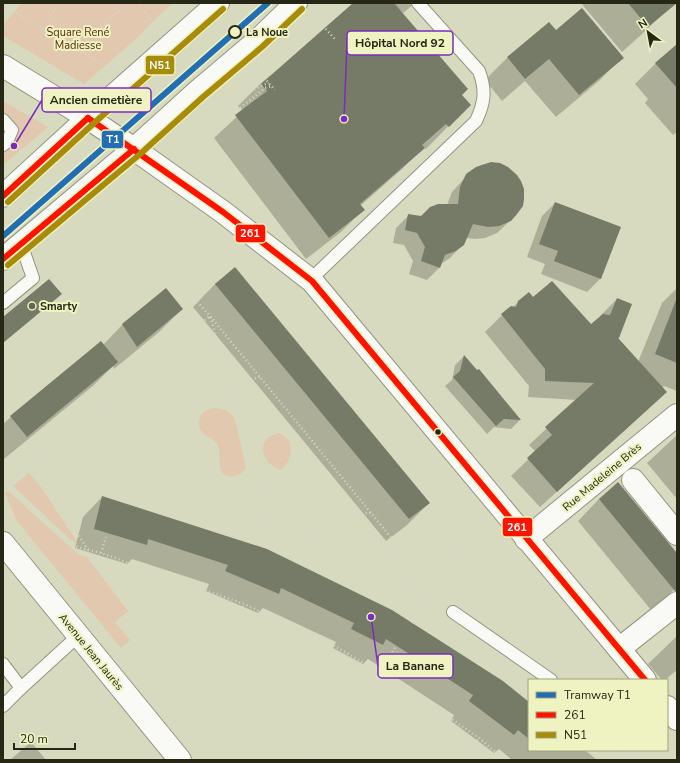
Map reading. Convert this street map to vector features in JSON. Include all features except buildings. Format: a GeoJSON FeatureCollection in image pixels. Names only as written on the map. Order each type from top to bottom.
{"type":"FeatureCollection","features":[{"type":"Feature","properties":{"kind":"street"},"geometry":{"type":"LineString","coordinates":[[3,196],[88,118],[218,3]]}},
{"type":"Feature","properties":{"kind":"street"},"geometry":{"type":"LineString","coordinates":[[3,259],[134,149],[257,40],[296,3]]}},
{"type":"Feature","properties":{"kind":"street"},"geometry":{"type":"LineString","coordinates":[[3,66],[88,118],[134,149],[223,212],[310,280],[644,679]]}},
{"type":"Feature","properties":{"kind":"street","name":"Rue Madeleine Brès"},"geometry":{"type":"LineString","coordinates":[[526,539],[677,415]]}},
{"type":"Feature","properties":{"kind":"street"},"geometry":{"type":"LineString","coordinates":[[632,480],[677,534]]}},
{"type":"Feature","properties":{"kind":"street","name":"Avenue Jean Jaurès"},"geometry":{"type":"LineString","coordinates":[[3,543],[180,760]]}},
{"type":"Feature","properties":{"kind":"street"},"geometry":{"type":"LineString","coordinates":[[619,649],[677,603]]}},
{"type":"Feature","properties":{"kind":"lane"},"geometry":{"type":"LineString","coordinates":[[310,280],[476,121],[482,107],[483,84],[479,71],[418,3]]}},
{"type":"Feature","properties":{"kind":"lane"},"geometry":{"type":"LineString","coordinates":[[3,120],[12,130],[7,142],[3,145]]}},
{"type":"Feature","properties":{"kind":"lane"},"geometry":{"type":"LineString","coordinates":[[3,302],[33,278],[21,244]]}},
{"type":"Feature","properties":{"kind":"lane"},"geometry":{"type":"LineString","coordinates":[[453,612],[550,679]]}},
{"type":"Feature","properties":{"kind":"lane"},"geometry":{"type":"LineString","coordinates":[[3,706],[78,636]]}},
{"type":"Feature","properties":{"kind":"lane"},"geometry":{"type":"LineString","coordinates":[[3,664],[21,688]]}},
{"type":"Feature","properties":{"kind":"path"},"geometry":{"type":"LineString","coordinates":[[14,3],[9,9],[106,66],[119,91]]}},
{"type":"Feature","properties":{"kind":"path"},"geometry":{"type":"LineString","coordinates":[[62,3],[47,18],[83,42],[128,3]]}},
{"type":"Feature","properties":{"kind":"path"},"geometry":{"type":"LineString","coordinates":[[137,3],[155,25]]}},
{"type":"Feature","properties":{"kind":"path"},"geometry":{"type":"LineString","coordinates":[[315,17],[335,39]]}},
{"type":"Feature","properties":{"kind":"path"},"geometry":{"type":"LineString","coordinates":[[264,78],[275,90]]}},
{"type":"Feature","properties":{"kind":"path"},"geometry":{"type":"LineString","coordinates":[[269,83],[262,85],[232,108],[222,118],[239,109],[265,88],[272,86]]}},
{"type":"Feature","properties":{"kind":"path"},"geometry":{"type":"LineString","coordinates":[[187,291],[230,253],[254,237]]}},
{"type":"Feature","properties":{"kind":"path"},"geometry":{"type":"LineString","coordinates":[[165,266],[210,316],[398,546],[402,586]]}},
{"type":"Feature","properties":{"kind":"path"},"geometry":{"type":"LineString","coordinates":[[210,316],[272,523]]}},
{"type":"Feature","properties":{"kind":"path"},"geometry":{"type":"LineString","coordinates":[[210,316],[32,461],[27,467],[4,484],[74,546],[101,553],[244,604],[338,648],[407,688],[479,738],[505,760]]}},
{"type":"Feature","properties":{"kind":"path"},"geometry":{"type":"LineString","coordinates":[[90,414],[123,416],[178,409],[205,402],[231,385],[260,377]]}},
{"type":"Feature","properties":{"kind":"path"},"geometry":{"type":"LineString","coordinates":[[20,449],[32,461],[88,550],[92,559],[130,608],[134,609]]}},
{"type":"Feature","properties":{"kind":"path"},"geometry":{"type":"LineString","coordinates":[[32,461],[88,465],[158,480],[249,512],[428,599],[440,614]]}},
{"type":"Feature","properties":{"kind":"path"},"geometry":{"type":"LineString","coordinates":[[261,486],[282,483],[293,485],[312,491],[354,514],[372,513]]}},
{"type":"Feature","properties":{"kind":"path"},"geometry":{"type":"LineString","coordinates":[[412,623],[462,550],[477,523],[499,506]]}},
{"type":"Feature","properties":{"kind":"path"},"geometry":{"type":"LineString","coordinates":[[101,553],[106,537]]}},
{"type":"Feature","properties":{"kind":"path"},"geometry":{"type":"LineString","coordinates":[[303,537],[398,546],[462,550]]}},
{"type":"Feature","properties":{"kind":"path"},"geometry":{"type":"LineString","coordinates":[[197,684],[220,665],[244,604]]}},
{"type":"Feature","properties":{"kind":"path"},"geometry":{"type":"LineString","coordinates":[[379,672],[396,646]]}},
{"type":"Feature","properties":{"kind":"path"},"geometry":{"type":"LineString","coordinates":[[315,760],[367,664]]}},
{"type":"Feature","properties":{"kind":"path"},"geometry":{"type":"LineString","coordinates":[[463,760],[479,738]]}},
{"type":"Feature","properties":{"kind":"path"},"geometry":{"type":"LineString","coordinates":[[620,751],[631,760],[637,756],[640,760]]}},
{"type":"Feature","properties":{"kind":"green space","name":"Square René Madiesse"},"geometry":{"type":"Polygon","coordinates":[[[22,3],[173,3],[138,37],[84,84],[3,36],[3,25],[22,3]]]}},
{"type":"Feature","properties":{"kind":"green space"},"geometry":{"type":"Polygon","coordinates":[[[3,101],[48,127],[3,165],[3,101]]]}},
{"type":"Feature","properties":{"kind":"green space"},"geometry":{"type":"Polygon","coordinates":[[[214,408],[226,411],[231,414],[235,420],[246,467],[237,476],[228,476],[221,471],[218,446],[216,442],[203,433],[199,426],[202,413],[214,408]]]}},
{"type":"Feature","properties":{"kind":"green space"},"geometry":{"type":"Polygon","coordinates":[[[279,433],[288,440],[291,450],[288,461],[281,470],[274,467],[269,462],[263,451],[263,445],[266,440],[279,433]]]}},
{"type":"Feature","properties":{"kind":"green space"},"geometry":{"type":"Polygon","coordinates":[[[29,473],[41,487],[77,542],[74,543],[13,486],[29,473]]]}},
{"type":"Feature","properties":{"kind":"green space"},"geometry":{"type":"Polygon","coordinates":[[[8,491],[79,555],[87,557],[128,611],[115,622],[130,640],[121,648],[17,521],[5,493],[8,491]]]}},
{"type":"Feature","properties":{"kind":"tram line","name":"T1"},"geometry":{"type":"LineString","coordinates":[[3,236],[268,3]]}},
{"type":"Feature","properties":{"kind":"transit line","name":"N51"},"geometry":{"type":"LineString","coordinates":[[8,202],[93,124],[223,9]]}},
{"type":"Feature","properties":{"kind":"transit line","name":"N51"},"geometry":{"type":"LineString","coordinates":[[8,265],[139,155],[203,97],[262,47],[302,9]]}},
{"type":"Feature","properties":{"kind":"transit line","name":"261"},"geometry":{"type":"LineString","coordinates":[[88,118],[223,212],[312,281],[644,679]]}},
{"type":"Feature","properties":{"kind":"transit line","name":"261"},"geometry":{"type":"LineString","coordinates":[[3,196],[88,118]]}},
{"type":"Feature","properties":{"kind":"transit line","name":"261"},"geometry":{"type":"LineString","coordinates":[[3,259],[134,149]]}},
{"type":"Feature","properties":{"kind":"place","name":"La Noue"},"geometry":{"type":"Point","coordinates":[235,32]}},
{"type":"Feature","properties":{"kind":"place","name":"Hôpital Nord 92"},"geometry":{"type":"Point","coordinates":[344,119]}},
{"type":"Feature","properties":{"kind":"place","name":"Ancien cimetière"},"geometry":{"type":"Point","coordinates":[14,146]}},
{"type":"Feature","properties":{"kind":"place","name":"Smarty"},"geometry":{"type":"Point","coordinates":[32,306]}},
{"type":"Feature","properties":{"kind":"place","name":"La Banane"},"geometry":{"type":"Point","coordinates":[371,617]}}]}
